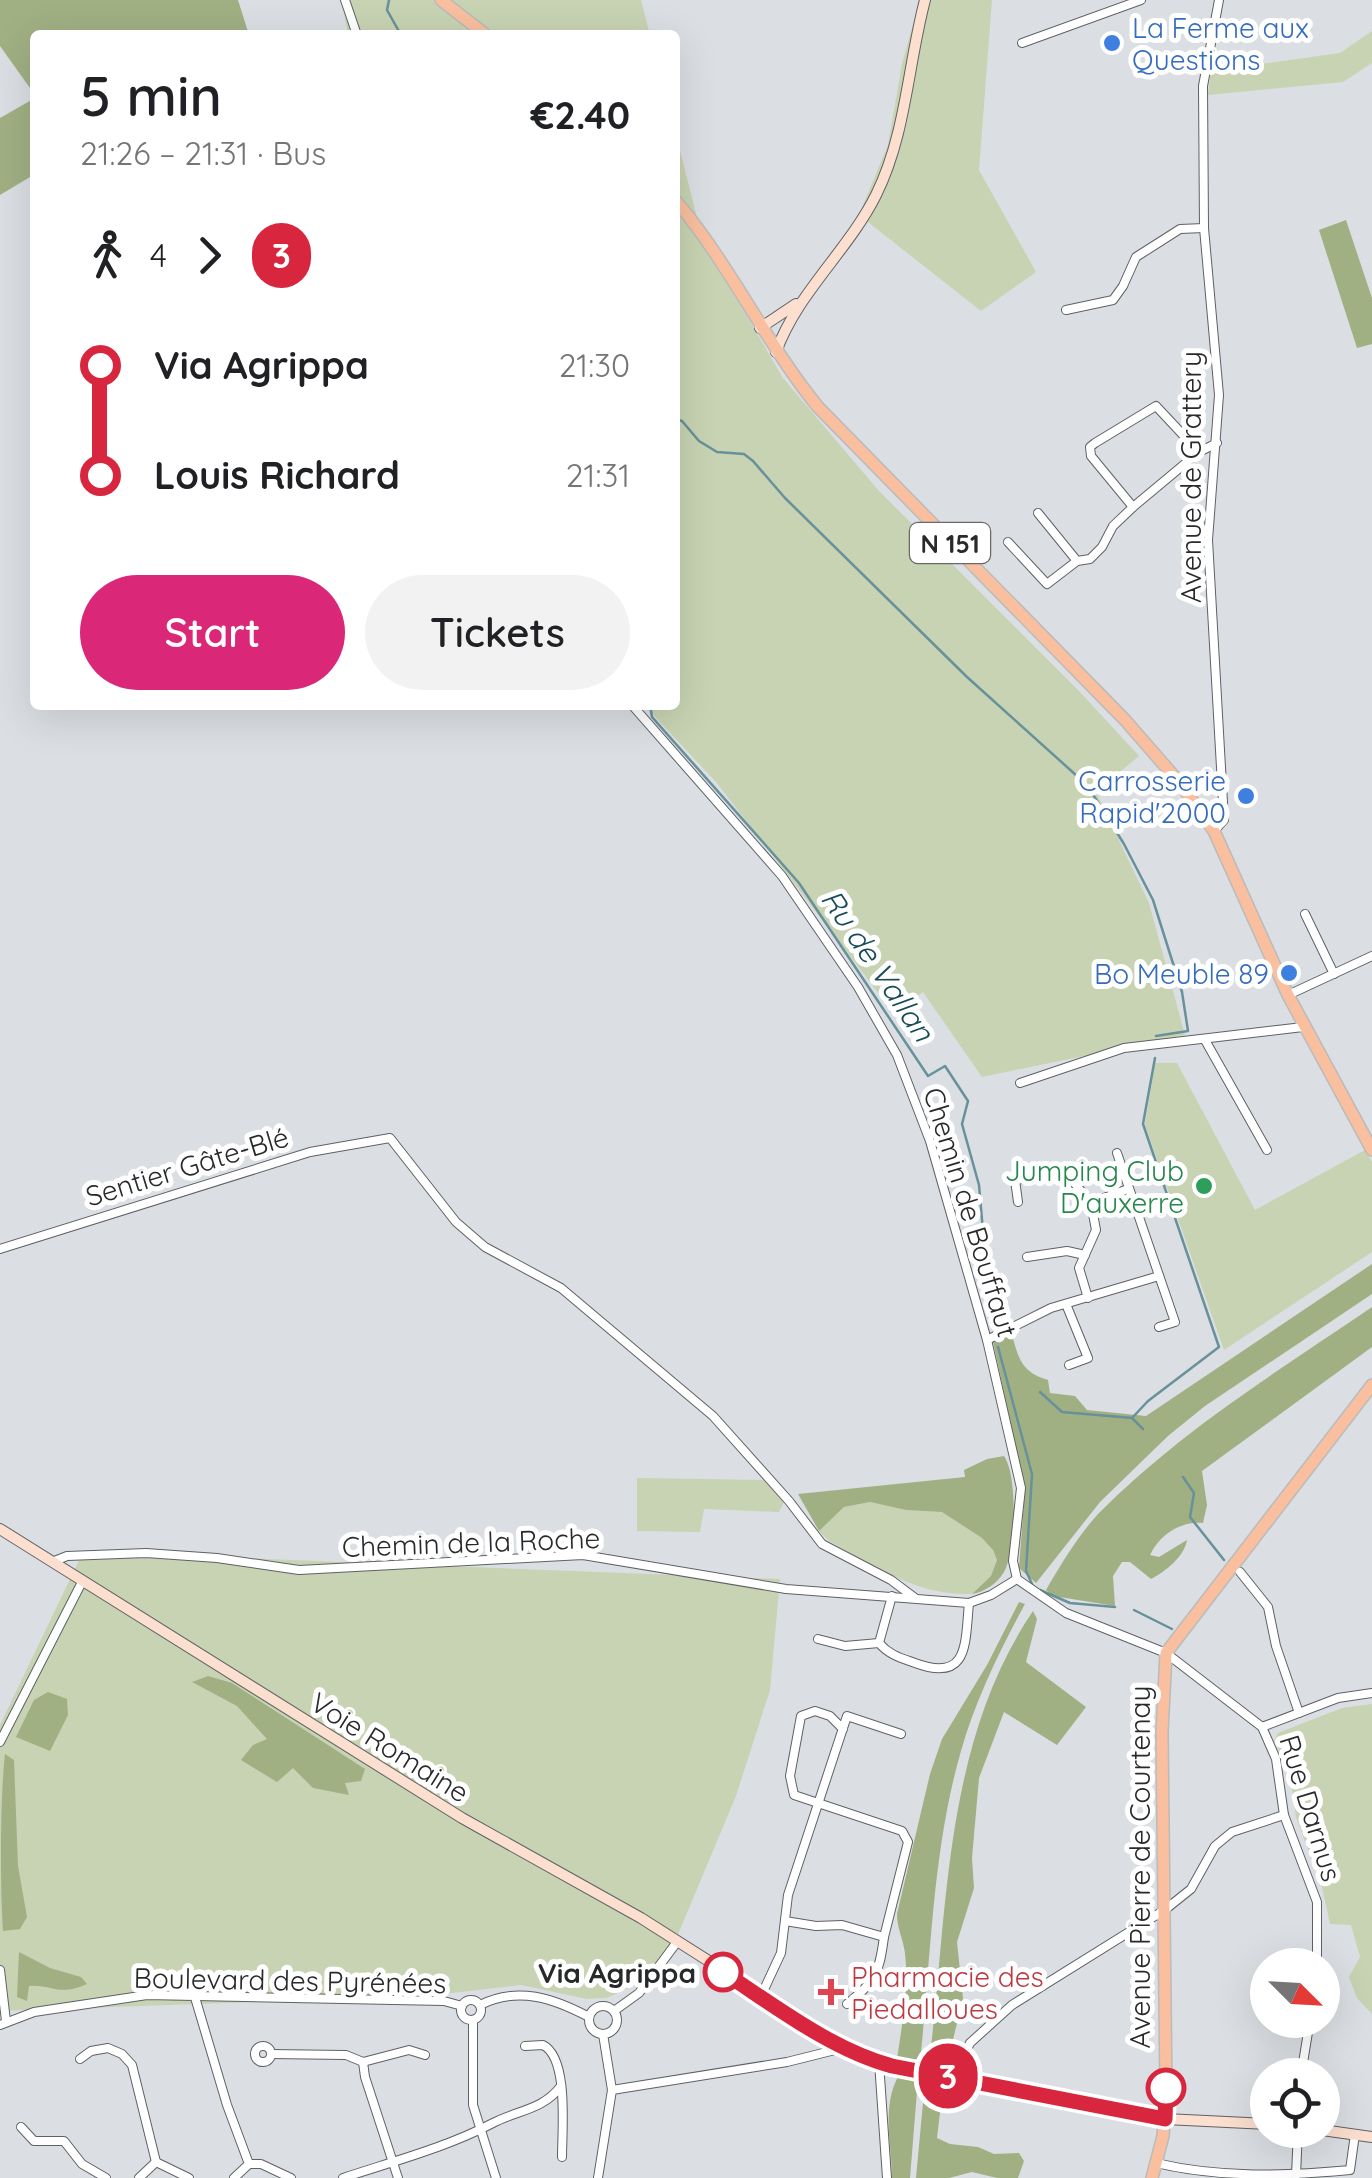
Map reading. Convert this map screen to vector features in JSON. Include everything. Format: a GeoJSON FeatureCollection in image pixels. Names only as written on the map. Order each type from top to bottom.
{"type":"FeatureCollection","features":[{"type":"Feature","properties":{"kind":"main road"},"geometry":{"type":"LineString","coordinates":[[441,0],[480,30]]}},
{"type":"Feature","properties":{"kind":"main road"},"geometry":{"type":"LineString","coordinates":[[776,352],[784,330],[858,226],[885,174],[899,128],[925,0]]}},
{"type":"Feature","properties":{"kind":"main road","name":"N 151"},"geometry":{"type":"LineString","coordinates":[[680,207],[776,352],[838,430],[1179,782],[1214,831],[1288,995],[1372,1150]]}},
{"type":"Feature","properties":{"kind":"main road"},"geometry":{"type":"LineString","coordinates":[[760,328],[804,298]]}},
{"type":"Feature","properties":{"kind":"main road","name":"Avenue Pierre de Courtenay"},"geometry":{"type":"LineString","coordinates":[[1152,2178],[1165,2119],[1162,1732],[1166,1652],[1372,1385]]}},
{"type":"Feature","properties":{"kind":"main road","name":"Voie Romaine"},"geometry":{"type":"LineString","coordinates":[[0,1529],[462,1818],[617,1904],[847,2048],[878,2062],[912,2070],[1165,2119],[1250,2123]]}},
{"type":"Feature","properties":{"kind":"main road"},"geometry":{"type":"LineString","coordinates":[[1340,2132],[1372,2136]]}},
{"type":"Feature","properties":{"kind":"street"},"geometry":{"type":"LineString","coordinates":[[346,0],[355,30]]}},
{"type":"Feature","properties":{"kind":"street"},"geometry":{"type":"LineString","coordinates":[[1022,44],[1141,0]]}},
{"type":"Feature","properties":{"kind":"street","name":"Avenue de Grattery"},"geometry":{"type":"LineString","coordinates":[[1214,831],[1224,820],[1208,540],[1218,395],[1204,228],[1204,86],[1219,0]]}},
{"type":"Feature","properties":{"kind":"street"},"geometry":{"type":"LineString","coordinates":[[1066,310],[1113,300],[1124,286],[1136,257],[1180,229],[1204,228]]}},
{"type":"Feature","properties":{"kind":"street"},"geometry":{"type":"LineString","coordinates":[[1132,507],[1091,456],[1090,447],[1156,406],[1199,452]]}},
{"type":"Feature","properties":{"kind":"street"},"geometry":{"type":"LineString","coordinates":[[1008,542],[1047,584],[1077,561],[1090,559],[1132,507],[1199,452],[1217,443]]}},
{"type":"Feature","properties":{"kind":"street"},"geometry":{"type":"LineString","coordinates":[[1038,513],[1077,561]]}},
{"type":"Feature","properties":{"kind":"street","name":"Chemin de Bouffaut"},"geometry":{"type":"LineString","coordinates":[[636,710],[782,876],[884,1028],[930,1141],[994,1337],[1021,1488],[1013,1561],[1017,1580]]}},
{"type":"Feature","properties":{"kind":"street"},"geometry":{"type":"LineString","coordinates":[[1305,914],[1334,974]]}},
{"type":"Feature","properties":{"kind":"street"},"geometry":{"type":"LineString","coordinates":[[1288,995],[1372,956]]}},
{"type":"Feature","properties":{"kind":"street"},"geometry":{"type":"LineString","coordinates":[[1020,1083],[1124,1048],[1304,1027]]}},
{"type":"Feature","properties":{"kind":"street"},"geometry":{"type":"LineString","coordinates":[[1205,1040],[1267,1150]]}},
{"type":"Feature","properties":{"kind":"street","name":"Sentier Gâte-Blé"},"geometry":{"type":"LineString","coordinates":[[0,1249],[292,1157],[390,1138],[456,1222],[485,1248],[560,1288],[714,1416],[822,1544],[891,1580],[915,1598]]}},
{"type":"Feature","properties":{"kind":"street"},"geometry":{"type":"LineString","coordinates":[[1116,1153],[1175,1322],[1158,1327]]}},
{"type":"Feature","properties":{"kind":"street"},"geometry":{"type":"LineString","coordinates":[[1018,1202],[1015,1180],[1066,1173],[1091,1202],[1096,1230],[1078,1268],[1088,1298]]}},
{"type":"Feature","properties":{"kind":"street"},"geometry":{"type":"LineString","coordinates":[[1091,1202],[1128,1189]]}},
{"type":"Feature","properties":{"kind":"street"},"geometry":{"type":"LineString","coordinates":[[1026,1257],[1068,1251],[1085,1256]]}},
{"type":"Feature","properties":{"kind":"street"},"geometry":{"type":"LineString","coordinates":[[994,1337],[1066,1304],[1159,1276]]}},
{"type":"Feature","properties":{"kind":"street"},"geometry":{"type":"LineString","coordinates":[[1066,1304],[1088,1358],[1069,1364]]}},
{"type":"Feature","properties":{"kind":"street","name":"Chemin de la Roche"},"geometry":{"type":"LineString","coordinates":[[52,1562],[66,1556],[146,1553],[299,1570],[584,1555],[786,1588],[969,1602],[1017,1580]]}},
{"type":"Feature","properties":{"kind":"street"},"geometry":{"type":"LineString","coordinates":[[1240,1572],[1268,1607],[1276,1646],[1299,1713]]}},
{"type":"Feature","properties":{"kind":"street","name":"Rue Darnus"},"geometry":{"type":"LineString","coordinates":[[1017,1580],[1066,1612],[1166,1652],[1262,1727],[1276,1759],[1284,1815],[1317,1902],[1316,1948]]}},
{"type":"Feature","properties":{"kind":"street"},"geometry":{"type":"LineString","coordinates":[[0,1742],[82,1582]]}},
{"type":"Feature","properties":{"kind":"street"},"geometry":{"type":"LineString","coordinates":[[879,1643],[892,1596]]}},
{"type":"Feature","properties":{"kind":"street"},"geometry":{"type":"LineString","coordinates":[[818,1639],[845,1646],[879,1643],[891,1654],[946,1670],[957,1661],[966,1643],[969,1602]]}},
{"type":"Feature","properties":{"kind":"street"},"geometry":{"type":"LineString","coordinates":[[1262,1727],[1338,1698],[1372,1693]]}},
{"type":"Feature","properties":{"kind":"street"},"geometry":{"type":"LineString","coordinates":[[843,1729],[830,1716],[815,1711],[801,1716],[790,1776],[794,1795],[902,1831],[908,1842],[880,1968],[873,1983],[847,2004]]}},
{"type":"Feature","properties":{"kind":"street"},"geometry":{"type":"LineString","coordinates":[[761,1996],[781,1953],[788,1895],[847,1716],[901,1734]]}},
{"type":"Feature","properties":{"kind":"street"},"geometry":{"type":"LineString","coordinates":[[954,2077],[970,2043],[1012,2005],[1166,1909],[1190,1889],[1215,1846],[1232,1832],[1284,1815]]}},
{"type":"Feature","properties":{"kind":"street"},"geometry":{"type":"LineString","coordinates":[[785,1921],[842,1925],[884,1937]]}},
{"type":"Feature","properties":{"kind":"street"},"geometry":{"type":"LineString","coordinates":[[614,2011],[638,1992],[677,1942]]}},
{"type":"Feature","properties":{"kind":"street"},"geometry":{"type":"LineString","coordinates":[[0,1970],[3,2023]]}},
{"type":"Feature","properties":{"kind":"street"},"geometry":{"type":"LineString","coordinates":[[194,1994],[226,2105],[249,2164]]}},
{"type":"Feature","properties":{"kind":"street","name":"Boulevard des Pyrénées"},"geometry":{"type":"LineString","coordinates":[[480,2005],[513,1994],[528,1994],[564,2004],[588,2017]]}},
{"type":"Feature","properties":{"kind":"street","name":"Boulevard des Pyrénées"},"geometry":{"type":"LineString","coordinates":[[3,2023],[34,2012],[147,1995],[444,2001],[462,2006]]}},
{"type":"Feature","properties":{"kind":"street"},"geometry":{"type":"LineString","coordinates":[[472,2000],[480,2005],[480,2014],[473,2020],[464,2016],[462,2006],[472,2000]]}},
{"type":"Feature","properties":{"kind":"street"},"geometry":{"type":"LineString","coordinates":[[602,2006],[614,2011],[617,2020],[614,2028],[603,2034],[592,2029],[588,2017],[602,2006]]}},
{"type":"Feature","properties":{"kind":"street"},"geometry":{"type":"LineString","coordinates":[[473,2020],[474,2106],[496,2178]]}},
{"type":"Feature","properties":{"kind":"street"},"geometry":{"type":"LineString","coordinates":[[598,2178],[612,2090],[603,2034]]}},
{"type":"Feature","properties":{"kind":"street"},"geometry":{"type":"LineString","coordinates":[[525,2046],[543,2045],[552,2050],[561,2086],[562,2157]]}},
{"type":"Feature","properties":{"kind":"street"},"geometry":{"type":"LineString","coordinates":[[80,2059],[104,2048],[130,2061],[156,2162]]}},
{"type":"Feature","properties":{"kind":"street"},"geometry":{"type":"LineString","coordinates":[[612,2090],[787,2062],[847,2048]]}},
{"type":"Feature","properties":{"kind":"street"},"geometry":{"type":"LineString","coordinates":[[271,2054],[346,2054],[363,2062],[410,2050],[425,2055]]}},
{"type":"Feature","properties":{"kind":"street"},"geometry":{"type":"LineString","coordinates":[[363,2062],[398,2178]]}},
{"type":"Feature","properties":{"kind":"street"},"geometry":{"type":"LineString","coordinates":[[878,2062],[887,2178]]}},
{"type":"Feature","properties":{"kind":"street"},"geometry":{"type":"LineString","coordinates":[[343,2178],[541,2106],[561,2086]]}},
{"type":"Feature","properties":{"kind":"street"},"geometry":{"type":"LineString","coordinates":[[21,2127],[34,2141],[64,2141],[82,2164],[106,2178]]}},
{"type":"Feature","properties":{"kind":"street"},"geometry":{"type":"LineString","coordinates":[[1156,2162],[1247,2174],[1296,2176],[1350,2170],[1355,2134]]}},
{"type":"Feature","properties":{"kind":"street"},"geometry":{"type":"LineString","coordinates":[[1296,2176],[1297,2148]]}},
{"type":"Feature","properties":{"kind":"street"},"geometry":{"type":"LineString","coordinates":[[139,2178],[156,2162]]}},
{"type":"Feature","properties":{"kind":"street"},"geometry":{"type":"LineString","coordinates":[[156,2162],[189,2178]]}},
{"type":"Feature","properties":{"kind":"street"},"geometry":{"type":"LineString","coordinates":[[234,2178],[249,2164],[261,2164],[291,2178]]}},
{"type":"Feature","properties":{"kind":"green space"},"geometry":{"type":"Polygon","coordinates":[[[0,0],[238,0],[247,30],[30,30],[30,88],[0,46],[0,0]]]}},
{"type":"Feature","properties":{"kind":"green space"},"geometry":{"type":"Polygon","coordinates":[[[342,0],[641,0],[649,30],[347,30],[342,0]]]}},
{"type":"Feature","properties":{"kind":"green space"},"geometry":{"type":"Polygon","coordinates":[[[920,0],[992,0],[979,170],[1036,272],[981,311],[859,215],[888,145],[902,64],[920,0]]]}},
{"type":"Feature","properties":{"kind":"green space"},"geometry":{"type":"Polygon","coordinates":[[[1372,31],[1372,63],[1343,82],[1208,95],[1211,71],[1340,53],[1372,31]]]}},
{"type":"Feature","properties":{"kind":"green space"},"geometry":{"type":"Polygon","coordinates":[[[30,101],[30,177],[0,195],[0,118],[30,101]]]}},
{"type":"Feature","properties":{"kind":"green space"},"geometry":{"type":"Polygon","coordinates":[[[680,151],[703,241],[783,378],[879,491],[1139,756],[1096,792],[1149,903],[1185,1035],[982,1077],[923,992],[893,1012],[716,782],[649,710],[680,710],[680,151]]]}},
{"type":"Feature","properties":{"kind":"green space"},"geometry":{"type":"Polygon","coordinates":[[[1346,220],[1372,298],[1372,344],[1357,348],[1319,230],[1346,220]]]}},
{"type":"Feature","properties":{"kind":"green space","name":"Jumping Club D'auxerre"},"geometry":{"type":"Polygon","coordinates":[[[1155,1063],[1177,1063],[1255,1210],[1365,1150],[1372,1162],[1372,1252],[1224,1350],[1145,1125],[1155,1063]]]}},
{"type":"Feature","properties":{"kind":"green space"},"geometry":{"type":"Polygon","coordinates":[[[1372,1264],[1372,1294],[1205,1406],[1168,1436],[1100,1502],[1036,1583],[1019,1568],[1025,1488],[993,1342],[1012,1335],[1023,1364],[1048,1380],[1050,1393],[1075,1396],[1087,1410],[1146,1416],[1372,1264]]]}},
{"type":"Feature","properties":{"kind":"green space"},"geometry":{"type":"Polygon","coordinates":[[[1372,1307],[1372,1347],[1202,1471],[1207,1505],[1203,1523],[1172,1530],[1150,1555],[1159,1557],[1187,1540],[1168,1568],[1151,1579],[1130,1562],[1122,1562],[1113,1576],[1115,1606],[1053,1596],[1046,1590],[1098,1514],[1129,1484],[1230,1404],[1372,1307]]]}},
{"type":"Feature","properties":{"kind":"green space"},"geometry":{"type":"Polygon","coordinates":[[[1004,1456],[1013,1496],[1008,1562],[994,1584],[972,1594],[991,1576],[997,1560],[982,1538],[942,1512],[870,1502],[844,1507],[819,1531],[798,1494],[965,1477],[964,1470],[1004,1456]]]}},
{"type":"Feature","properties":{"kind":"green space"},"geometry":{"type":"Polygon","coordinates":[[[637,1478],[765,1480],[784,1502],[779,1512],[704,1509],[700,1532],[637,1531],[637,1478]]]}},
{"type":"Feature","properties":{"kind":"green space"},"geometry":{"type":"Polygon","coordinates":[[[870,1502],[906,1510],[943,1512],[993,1550],[997,1560],[991,1576],[972,1594],[933,1590],[880,1569],[829,1541],[819,1531],[844,1507],[870,1502]]]}},
{"type":"Feature","properties":{"kind":"green space"},"geometry":{"type":"Polygon","coordinates":[[[83,1552],[780,1579],[770,1690],[736,1796],[671,1951],[627,1989],[606,1998],[587,1999],[521,1985],[427,1996],[0,2011],[0,1725],[83,1552]]]}},
{"type":"Feature","properties":{"kind":"green space"},"geometry":{"type":"Polygon","coordinates":[[[1019,1602],[1025,1604],[981,1695],[951,1789],[938,1866],[920,2062],[897,2059],[906,1979],[897,1914],[930,1774],[942,1739],[1019,1602]]]}},
{"type":"Feature","properties":{"kind":"green space"},"geometry":{"type":"Polygon","coordinates":[[[1033,1611],[1037,1619],[1026,1662],[1086,1707],[1057,1745],[1004,1712],[979,1778],[972,1858],[974,1888],[957,1942],[963,1998],[946,2069],[929,2064],[954,1830],[981,1716],[1003,1662],[1033,1611]]]}},
{"type":"Feature","properties":{"kind":"green space"},"geometry":{"type":"Polygon","coordinates":[[[208,1676],[232,1683],[365,1769],[361,1781],[345,1783],[349,1795],[313,1788],[293,1768],[277,1782],[241,1760],[253,1745],[267,1739],[237,1706],[192,1682],[208,1676]]]}},
{"type":"Feature","properties":{"kind":"green space"},"geometry":{"type":"Polygon","coordinates":[[[48,1692],[67,1699],[68,1715],[50,1751],[16,1737],[34,1700],[48,1692]]]}},
{"type":"Feature","properties":{"kind":"green space"},"geometry":{"type":"Polygon","coordinates":[[[1372,1704],[1372,2014],[1357,1998],[1349,1977],[1360,1957],[1351,1925],[1330,1924],[1322,1887],[1296,1817],[1289,1768],[1274,1741],[1278,1733],[1342,1708],[1372,1704]]]}},
{"type":"Feature","properties":{"kind":"green space"},"geometry":{"type":"Polygon","coordinates":[[[5,1754],[14,1760],[18,1866],[27,1917],[20,1929],[3,1931],[1,1842],[5,1754]]]}},
{"type":"Feature","properties":{"kind":"green space"},"geometry":{"type":"Polygon","coordinates":[[[19,1952],[50,1968],[81,1977],[87,1984],[62,1990],[29,1986],[27,2001],[17,1997],[19,1952]]]}},
{"type":"Feature","properties":{"kind":"green space"},"geometry":{"type":"Polygon","coordinates":[[[899,2075],[918,2079],[910,2178],[892,2178],[889,2112],[899,2075]]]}},
{"type":"Feature","properties":{"kind":"green space"},"geometry":{"type":"Polygon","coordinates":[[[925,2081],[945,2085],[948,2090],[941,2104],[937,2138],[994,2154],[1019,2153],[1024,2161],[1018,2178],[972,2172],[949,2178],[916,2178],[925,2081]]]}},
{"type":"Feature","properties":{"kind":"waterway","name":"Ru de Vallan"},"geometry":{"type":"LineString","coordinates":[[389,0],[387,10],[398,30]]}},
{"type":"Feature","properties":{"kind":"waterway"},"geometry":{"type":"LineString","coordinates":[[680,420],[699,441],[717,452],[744,454],[753,461],[785,498],[967,677],[1087,785],[1153,900],[1182,992],[1188,1031],[1156,1036]]}},
{"type":"Feature","properties":{"kind":"waterway","name":"Ru de Vallan"},"geometry":{"type":"LineString","coordinates":[[651,710],[652,717],[799,883],[928,1076],[945,1066],[968,1101],[962,1124],[979,1185],[991,1323]]}},
{"type":"Feature","properties":{"kind":"waterway"},"geometry":{"type":"LineString","coordinates":[[1132,1418],[1148,1401],[1219,1347],[1143,1124],[1155,1058]]}},
{"type":"Feature","properties":{"kind":"waterway","name":"Ru de Vallan"},"geometry":{"type":"LineString","coordinates":[[998,1347],[1032,1474],[1026,1571],[1033,1586]]}},
{"type":"Feature","properties":{"kind":"waterway"},"geometry":{"type":"LineString","coordinates":[[1040,1392],[1062,1412],[1132,1418],[1143,1429]]}},
{"type":"Feature","properties":{"kind":"waterway"},"geometry":{"type":"LineString","coordinates":[[1183,1477],[1194,1493],[1190,1517],[1224,1560]]}},
{"type":"Feature","properties":{"kind":"waterway","name":"Ru de Vallan"},"geometry":{"type":"LineString","coordinates":[[1040,1590],[1070,1603],[1115,1607]]}},
{"type":"Feature","properties":{"kind":"waterway","name":"Ru de Vallan"},"geometry":{"type":"LineString","coordinates":[[1134,1610],[1172,1629]]}},
{"type":"Feature","properties":{"kind":"bus line","name":"3"},"geometry":{"type":"LineString","coordinates":[[723,1972],[836,2042],[892,2066],[1165,2119],[1166,2088]]}},
{"type":"Feature","properties":{"kind":"place","name":"La Ferme aux Questions"},"geometry":{"type":"Point","coordinates":[1112,43]}},
{"type":"Feature","properties":{"kind":"place","name":"Carrosserie Rapid'2000"},"geometry":{"type":"Point","coordinates":[1246,796]}},
{"type":"Feature","properties":{"kind":"place","name":"Bo Meuble 89"},"geometry":{"type":"Point","coordinates":[1289,973]}},
{"type":"Feature","properties":{"kind":"place","name":"Jumping Club D'auxerre"},"geometry":{"type":"Point","coordinates":[1204,1186]}},
{"type":"Feature","properties":{"kind":"place","name":"Via Agrippa"},"geometry":{"type":"Point","coordinates":[723,1972]}},
{"type":"Feature","properties":{"kind":"place","name":"Pharmacie des Piedalloues"},"geometry":{"type":"Point","coordinates":[831,1992]}}]}
